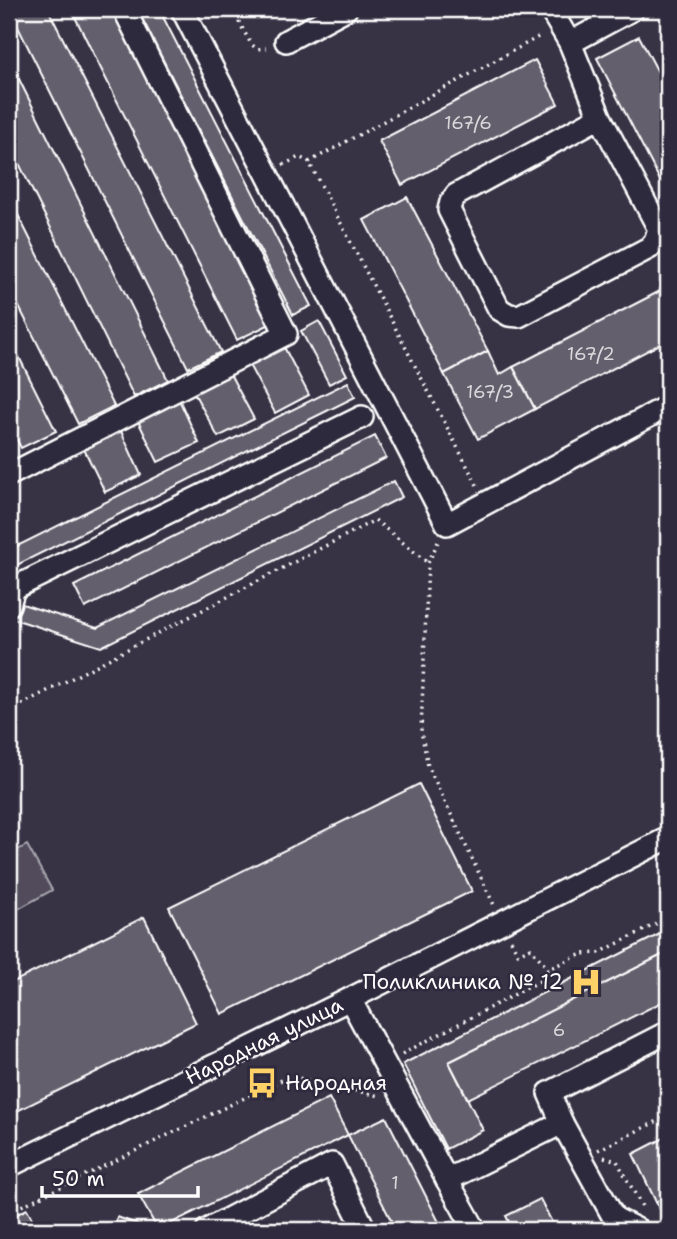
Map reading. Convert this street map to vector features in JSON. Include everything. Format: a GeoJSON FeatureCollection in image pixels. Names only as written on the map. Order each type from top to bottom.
{"type":"FeatureCollection","features":[{"type":"Feature","properties":{"kind":"street"},"geometry":{"type":"LineString","coordinates":[[9,475],[286,334],[124,9]]}},
{"type":"Feature","properties":{"kind":"street"},"geometry":{"type":"LineString","coordinates":[[183,9],[447,524],[668,406]]}},
{"type":"Feature","properties":{"kind":"street"},"geometry":{"type":"LineString","coordinates":[[286,41],[346,9]]}},
{"type":"Feature","properties":{"kind":"street"},"geometry":{"type":"LineString","coordinates":[[600,117],[456,195],[451,202],[449,210],[499,309],[509,315],[519,316],[649,248],[659,229],[600,117],[560,26],[622,11]]}},
{"type":"Feature","properties":{"kind":"street"},"geometry":{"type":"LineString","coordinates":[[11,593],[362,417]]}},
{"type":"Feature","properties":{"kind":"street","name":"Народная улица"},"geometry":{"type":"LineString","coordinates":[[9,1166],[350,999],[668,838]]}},
{"type":"Feature","properties":{"kind":"street"},"geometry":{"type":"LineString","coordinates":[[350,999],[475,1230]]}},
{"type":"Feature","properties":{"kind":"street"},"geometry":{"type":"LineString","coordinates":[[638,1230],[614,1217],[562,1123],[549,1093],[668,1032]]}},
{"type":"Feature","properties":{"kind":"street"},"geometry":{"type":"LineString","coordinates":[[447,1180],[562,1123]]}},
{"type":"Feature","properties":{"kind":"street"},"geometry":{"type":"LineString","coordinates":[[207,1230],[332,1164],[365,1230]]}},
{"type":"Feature","properties":{"kind":"path"},"geometry":{"type":"LineString","coordinates":[[232,9],[251,44],[257,49],[286,41]]}},
{"type":"Feature","properties":{"kind":"path"},"geometry":{"type":"LineString","coordinates":[[309,162],[560,26]]}},
{"type":"Feature","properties":{"kind":"path"},"geometry":{"type":"LineString","coordinates":[[267,173],[299,157],[309,162],[486,502]]}},
{"type":"Feature","properties":{"kind":"path"},"geometry":{"type":"LineString","coordinates":[[9,711],[375,520],[428,563]]}},
{"type":"Feature","properties":{"kind":"path"},"geometry":{"type":"LineString","coordinates":[[447,524],[428,563],[421,731],[428,766],[517,954],[531,948],[548,969]]}},
{"type":"Feature","properties":{"kind":"path"},"geometry":{"type":"LineString","coordinates":[[9,640],[9,658]]}},
{"type":"Feature","properties":{"kind":"path"},"geometry":{"type":"LineString","coordinates":[[395,1058],[540,981],[548,969],[582,954],[599,953],[668,918]]}},
{"type":"Feature","properties":{"kind":"path"},"geometry":{"type":"LineString","coordinates":[[9,1212],[290,1076],[405,1102]]}},
{"type":"Feature","properties":{"kind":"path"},"geometry":{"type":"LineString","coordinates":[[592,1153],[668,1116]]}},
{"type":"Feature","properties":{"kind":"shaded area"},"geometry":{"type":"Polygon","coordinates":[[[27,845],[52,890],[9,914],[9,855],[27,845]]]}},
{"type":"Feature","properties":{"kind":"building"},"geometry":{"type":"Polygon","coordinates":[[[9,9],[48,9],[221,352],[188,368],[9,9]]]}},
{"type":"Feature","properties":{"kind":"building"},"geometry":{"type":"Polygon","coordinates":[[[71,9],[112,9],[270,324],[237,340],[71,9]]]}},
{"type":"Feature","properties":{"kind":"building"},"geometry":{"type":"Polygon","coordinates":[[[137,9],[159,9],[311,306],[293,315],[137,9]]]}},
{"type":"Feature","properties":{"kind":"building"},"geometry":{"type":"Polygon","coordinates":[[[639,36],[668,91],[668,196],[597,58],[639,36]]]}},
{"type":"Feature","properties":{"kind":"building"},"geometry":{"type":"Polygon","coordinates":[[[9,59],[168,380],[134,397],[9,143],[9,59]]]}},
{"type":"Feature","properties":{"kind":"building"},"geometry":{"type":"Polygon","coordinates":[[[535,60],[558,104],[402,185],[379,141],[535,60]]]}},
{"type":"Feature","properties":{"kind":"building"},"geometry":{"type":"Polygon","coordinates":[[[9,197],[114,406],[78,424],[9,287],[9,197]]]}},
{"type":"Feature","properties":{"kind":"building"},"geometry":{"type":"Polygon","coordinates":[[[407,197],[488,351],[444,374],[364,220],[407,197]]]}},
{"type":"Feature","properties":{"kind":"building"},"geometry":{"type":"Polygon","coordinates":[[[668,287],[668,340],[535,409],[513,367],[668,287]]]}},
{"type":"Feature","properties":{"kind":"building"},"geometry":{"type":"Polygon","coordinates":[[[319,321],[347,375],[329,384],[301,331],[319,321]]]}},
{"type":"Feature","properties":{"kind":"building"},"geometry":{"type":"Polygon","coordinates":[[[9,337],[56,431],[21,448],[9,424],[9,337]]]}},
{"type":"Feature","properties":{"kind":"building"},"geometry":{"type":"Polygon","coordinates":[[[284,347],[309,395],[275,413],[249,365],[284,347]]]}},
{"type":"Feature","properties":{"kind":"building"},"geometry":{"type":"Polygon","coordinates":[[[488,351],[499,375],[513,367],[535,409],[478,439],[444,374],[488,351]]]}},
{"type":"Feature","properties":{"kind":"building"},"geometry":{"type":"Polygon","coordinates":[[[229,372],[254,419],[218,437],[193,391],[229,372]]]}},
{"type":"Feature","properties":{"kind":"building"},"geometry":{"type":"Polygon","coordinates":[[[348,382],[355,397],[9,569],[9,550],[348,382]]]}},
{"type":"Feature","properties":{"kind":"building"},"geometry":{"type":"Polygon","coordinates":[[[178,397],[199,443],[158,462],[136,417],[178,397]]]}},
{"type":"Feature","properties":{"kind":"building"},"geometry":{"type":"Polygon","coordinates":[[[120,429],[141,475],[105,492],[83,447],[120,429]]]}},
{"type":"Feature","properties":{"kind":"building"},"geometry":{"type":"Polygon","coordinates":[[[375,436],[386,458],[85,608],[74,586],[375,436]]]}},
{"type":"Feature","properties":{"kind":"building"},"geometry":{"type":"Polygon","coordinates":[[[394,481],[402,497],[101,647],[11,618],[16,602],[97,628],[394,481]]]}},
{"type":"Feature","properties":{"kind":"building"},"geometry":{"type":"Polygon","coordinates":[[[419,784],[472,891],[222,1014],[169,907],[419,784]]]}},
{"type":"Feature","properties":{"kind":"building"},"geometry":{"type":"Polygon","coordinates":[[[144,917],[196,1023],[9,1115],[9,984],[144,917]]]}},
{"type":"Feature","properties":{"kind":"building"},"geometry":{"type":"Polygon","coordinates":[[[668,930],[668,952],[449,1062],[483,1130],[446,1149],[403,1064],[668,930]]]}},
{"type":"Feature","properties":{"kind":"building"},"geometry":{"type":"Polygon","coordinates":[[[668,952],[668,999],[468,1099],[449,1062],[668,952]]]}},
{"type":"Feature","properties":{"kind":"building"},"geometry":{"type":"Polygon","coordinates":[[[329,1098],[348,1135],[158,1230],[138,1194],[329,1098]]]}},
{"type":"Feature","properties":{"kind":"building"},"geometry":{"type":"Polygon","coordinates":[[[386,1117],[443,1230],[396,1230],[348,1135],[386,1117]]]}},
{"type":"Feature","properties":{"kind":"building"},"geometry":{"type":"Polygon","coordinates":[[[668,1136],[668,1195],[656,1202],[633,1154],[668,1136]]]}},
{"type":"Feature","properties":{"kind":"building"},"geometry":{"type":"Polygon","coordinates":[[[668,1195],[668,1225],[656,1202],[668,1195]]]}},
{"type":"Feature","properties":{"kind":"building"},"geometry":{"type":"Polygon","coordinates":[[[540,1199],[556,1230],[513,1230],[506,1216],[540,1199]]]}},
{"type":"Feature","properties":{"kind":"building"},"geometry":{"type":"Polygon","coordinates":[[[27,1209],[38,1230],[9,1230],[9,1218],[27,1209]]]}},
{"type":"Feature","properties":{"kind":"building"},"geometry":{"type":"Polygon","coordinates":[[[117,1217],[155,1230],[113,1230],[117,1217]]]}},
{"type":"Feature","properties":{"kind":"place","name":"Поликлиника № 12"},"geometry":{"type":"Point","coordinates":[586,982]}},
{"type":"Feature","properties":{"kind":"place","name":"Народная"},"geometry":{"type":"Point","coordinates":[262,1083]}}]}
